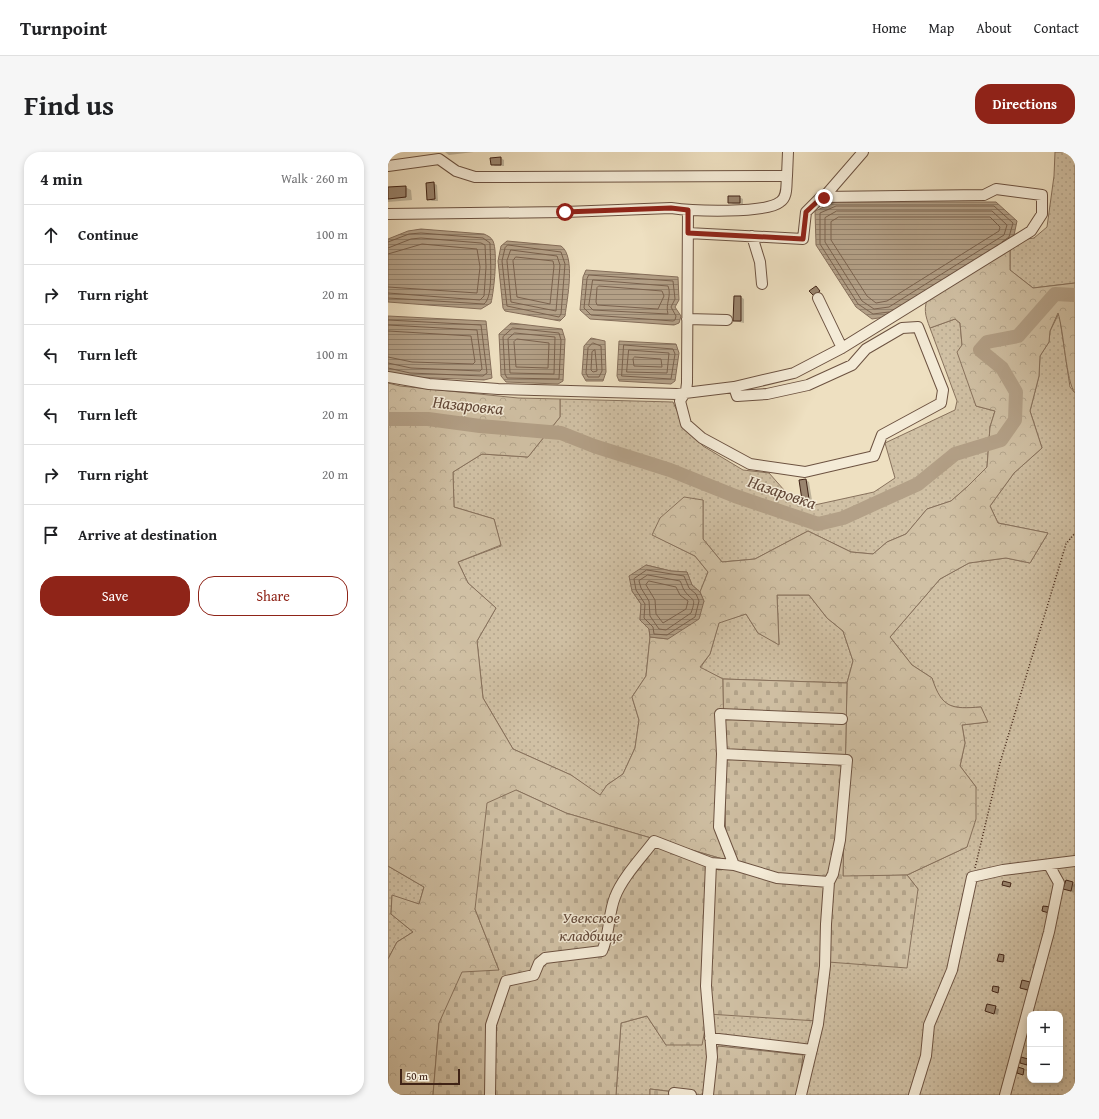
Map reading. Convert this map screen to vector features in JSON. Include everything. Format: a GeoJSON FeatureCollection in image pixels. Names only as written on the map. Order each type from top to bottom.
{"type":"FeatureCollection","features":[{"type":"Feature","properties":{"kind":"street"},"geometry":{"type":"LineString","coordinates":[[388,214],[565,212],[671,208],[688,210],[771,207],[782,202],[786,193],[788,152]]}},
{"type":"Feature","properties":{"kind":"street"},"geometry":{"type":"LineString","coordinates":[[824,198],[863,152]]}},
{"type":"Feature","properties":{"kind":"street"},"geometry":{"type":"LineString","coordinates":[[388,166],[439,159],[456,171],[475,178],[787,176]]}},
{"type":"Feature","properties":{"kind":"street"},"geometry":{"type":"LineString","coordinates":[[388,377],[429,384],[498,389],[676,394],[734,387],[794,373],[842,348],[1031,231],[1042,214],[1042,195],[996,189],[984,196],[821,198],[806,212],[803,239],[688,233]]}},
{"type":"Feature","properties":{"kind":"street"},"geometry":{"type":"LineString","coordinates":[[688,210],[687,383],[686,392],[680,401],[686,424],[702,438],[750,464],[805,472],[874,456],[882,435],[941,403],[943,390],[918,327],[902,328],[866,349],[852,365],[808,385],[767,394],[737,396],[734,387]]}},
{"type":"Feature","properties":{"kind":"street"},"geometry":{"type":"LineString","coordinates":[[752,236],[760,262],[762,284]]}},
{"type":"Feature","properties":{"kind":"street"},"geometry":{"type":"LineString","coordinates":[[818,298],[842,348]]}},
{"type":"Feature","properties":{"kind":"street"},"geometry":{"type":"LineString","coordinates":[[687,319],[727,320]]}},
{"type":"Feature","properties":{"kind":"street"},"geometry":{"type":"LineString","coordinates":[[734,865],[719,827],[722,754],[720,714],[842,720]]}},
{"type":"Feature","properties":{"kind":"street"},"geometry":{"type":"LineString","coordinates":[[722,754],[847,760],[840,840],[830,882],[826,924],[825,966],[818,1024],[801,1095]]}},
{"type":"Feature","properties":{"kind":"street"},"geometry":{"type":"LineString","coordinates":[[490,1095],[491,1025],[506,981],[534,975],[539,963],[545,958],[602,951],[606,942],[615,897],[632,869],[654,841],[711,862],[734,865],[777,878],[830,882]]}},
{"type":"Feature","properties":{"kind":"street"},"geometry":{"type":"LineString","coordinates":[[708,1095],[712,1057],[706,986],[711,862]]}},
{"type":"Feature","properties":{"kind":"street"},"geometry":{"type":"LineString","coordinates":[[914,1095],[926,1056],[929,1025],[952,970],[972,877],[1003,870],[1075,862]]}},
{"type":"Feature","properties":{"kind":"street"},"geometry":{"type":"LineString","coordinates":[[1005,1095],[1049,932],[1059,883],[1049,865]]}},
{"type":"Feature","properties":{"kind":"street"},"geometry":{"type":"LineString","coordinates":[[710,1038],[812,1050]]}},
{"type":"Feature","properties":{"kind":"street"},"geometry":{"type":"LineString","coordinates":[[674,1093],[691,1095]]}},
{"type":"Feature","properties":{"kind":"path"},"geometry":{"type":"LineString","coordinates":[[972,877],[1000,763],[1066,544],[1075,533]]}},
{"type":"Feature","properties":{"kind":"green space"},"geometry":{"type":"Polygon","coordinates":[[[1055,152],[1075,152],[1075,283],[1033,288],[1010,270],[1010,250],[1027,239],[1034,238],[1047,227],[1054,176],[1055,152]]]}},
{"type":"Feature","properties":{"kind":"green space"},"geometry":{"type":"Polygon","coordinates":[[[1010,250],[1010,270],[1033,288],[1075,283],[1075,393],[1069,378],[1058,313],[1050,331],[1049,342],[1040,356],[1039,376],[1030,411],[1042,448],[1014,473],[990,506],[998,523],[1048,533],[1030,563],[1006,558],[969,563],[940,579],[890,637],[912,665],[932,678],[940,696],[944,701],[955,707],[981,707],[988,722],[962,725],[965,743],[960,766],[976,787],[976,819],[967,847],[907,875],[843,877],[847,683],[853,661],[843,631],[827,618],[809,595],[777,595],[779,645],[758,633],[746,614],[719,623],[710,654],[700,667],[723,679],[726,860],[566,813],[516,790],[475,909],[499,970],[439,1023],[433,1095],[388,1095],[388,959],[397,942],[413,932],[391,914],[392,895],[419,904],[424,887],[388,866],[388,383],[400,386],[518,398],[560,399],[560,417],[528,457],[482,454],[453,472],[454,507],[494,519],[501,545],[458,562],[468,583],[496,608],[477,641],[483,698],[513,749],[571,775],[600,795],[607,785],[623,774],[635,748],[639,720],[632,697],[646,676],[650,637],[668,639],[704,602],[700,592],[708,572],[695,556],[652,535],[660,518],[684,497],[703,500],[703,539],[722,562],[755,559],[808,531],[851,552],[873,554],[887,542],[906,534],[927,509],[951,501],[987,467],[990,427],[995,411],[976,406],[957,352],[962,345],[960,323],[955,319],[930,328],[925,308],[929,295],[1010,250]]]}},
{"type":"Feature","properties":{"kind":"green space"},"geometry":{"type":"Polygon","coordinates":[[[1059,313],[1070,387],[1075,393],[1075,1095],[798,1095],[718,1047],[708,1091],[700,1095],[650,1089],[650,1095],[616,1095],[621,1023],[647,1016],[666,1045],[708,1014],[828,962],[918,889],[907,875],[967,847],[976,787],[960,766],[965,743],[962,725],[987,722],[981,707],[955,707],[944,701],[939,696],[932,678],[912,665],[890,637],[940,579],[969,563],[1006,558],[1030,563],[1048,533],[998,523],[990,506],[1014,473],[1042,448],[1030,411],[1039,376],[1040,356],[1049,342],[1050,331],[1059,313]]]}},
{"type":"Feature","properties":{"kind":"green space"},"geometry":{"type":"Polygon","coordinates":[[[955,319],[960,323],[962,345],[976,406],[995,411],[990,427],[987,467],[967,487],[951,501],[927,509],[906,534],[887,542],[873,554],[851,552],[808,531],[755,559],[722,562],[703,539],[703,500],[653,535],[695,556],[708,572],[700,592],[692,585],[687,572],[671,571],[646,565],[632,591],[641,604],[640,620],[649,629],[650,637],[646,676],[632,697],[639,720],[635,748],[623,774],[607,785],[600,796],[571,775],[513,749],[483,698],[477,641],[496,608],[468,583],[458,562],[501,546],[494,519],[454,507],[453,472],[482,454],[528,457],[560,417],[560,399],[673,402],[684,426],[703,446],[743,470],[769,473],[792,499],[810,506],[874,492],[895,478],[885,443],[955,410],[957,401],[930,328],[955,319]]]}},
{"type":"Feature","properties":{"kind":"green space"},"geometry":{"type":"Polygon","coordinates":[[[777,595],[809,595],[827,618],[843,631],[853,661],[847,683],[723,679],[700,668],[710,654],[719,622],[746,614],[758,633],[779,644],[777,595]]]}},
{"type":"Feature","properties":{"kind":"green space","name":"Увекское кладбище"},"geometry":{"type":"Polygon","coordinates":[[[723,679],[847,683],[843,876],[907,875],[918,889],[907,968],[828,962],[817,1021],[708,1014],[702,1045],[666,1045],[647,1016],[621,1023],[616,1095],[433,1095],[439,1023],[462,972],[499,970],[475,909],[487,803],[516,790],[566,813],[726,860],[723,679]]]}},
{"type":"Feature","properties":{"kind":"green space"},"geometry":{"type":"Polygon","coordinates":[[[388,866],[424,887],[419,904],[392,896],[391,914],[413,932],[397,942],[388,959],[388,866]]]}},
{"type":"Feature","properties":{"kind":"green space"},"geometry":{"type":"Polygon","coordinates":[[[718,1046],[803,1055],[798,1095],[700,1095],[708,1091],[718,1046]]]}},
{"type":"Feature","properties":{"kind":"green space"},"geometry":{"type":"Polygon","coordinates":[[[650,1089],[700,1095],[650,1095],[650,1089]]]}},
{"type":"Feature","properties":{"kind":"water"},"geometry":{"type":"Polygon","coordinates":[[[835,202],[996,202],[1017,221],[1013,240],[891,316],[872,319],[856,307],[816,245],[815,211],[835,202]]]}},
{"type":"Feature","properties":{"kind":"water"},"geometry":{"type":"Polygon","coordinates":[[[421,229],[484,234],[491,238],[494,246],[495,262],[491,303],[481,309],[388,302],[388,239],[408,231],[421,229]]]}},
{"type":"Feature","properties":{"kind":"water"},"geometry":{"type":"Polygon","coordinates":[[[507,241],[561,246],[566,251],[569,268],[569,289],[565,316],[560,321],[505,311],[503,308],[498,261],[501,246],[507,241]]]}},
{"type":"Feature","properties":{"kind":"water"},"geometry":{"type":"Polygon","coordinates":[[[586,270],[678,277],[679,300],[675,307],[681,316],[679,323],[674,325],[590,319],[580,310],[583,277],[586,270]]]}},
{"type":"Feature","properties":{"kind":"water"},"geometry":{"type":"Polygon","coordinates":[[[388,316],[486,321],[492,378],[484,380],[410,377],[388,372],[388,316]]]}},
{"type":"Feature","properties":{"kind":"water"},"geometry":{"type":"Polygon","coordinates":[[[511,323],[562,329],[565,339],[563,381],[558,384],[506,382],[501,376],[499,334],[511,323]]]}},
{"type":"Feature","properties":{"kind":"water"},"geometry":{"type":"Polygon","coordinates":[[[591,338],[605,341],[606,372],[603,381],[586,381],[582,374],[584,346],[591,338]]]}},
{"type":"Feature","properties":{"kind":"water"},"geometry":{"type":"Polygon","coordinates":[[[619,341],[676,344],[679,353],[675,381],[671,384],[619,381],[617,376],[619,341]]]}},
{"type":"Feature","properties":{"kind":"water"},"geometry":{"type":"Polygon","coordinates":[[[646,565],[671,571],[687,572],[692,585],[700,592],[704,601],[699,619],[668,639],[650,637],[649,629],[640,620],[641,604],[632,591],[629,576],[646,565]]]}},
{"type":"Feature","properties":{"kind":"building"},"geometry":{"type":"Polygon","coordinates":[[[501,157],[501,165],[491,165],[490,158],[501,157]]]}},
{"type":"Feature","properties":{"kind":"building"},"geometry":{"type":"Polygon","coordinates":[[[434,182],[435,199],[427,200],[426,183],[434,182]]]}},
{"type":"Feature","properties":{"kind":"building"},"geometry":{"type":"Polygon","coordinates":[[[406,186],[406,197],[388,199],[388,187],[406,186]]]}},
{"type":"Feature","properties":{"kind":"building"},"geometry":{"type":"Polygon","coordinates":[[[728,196],[740,196],[740,203],[728,203],[728,196]]]}},
{"type":"Feature","properties":{"kind":"building"},"geometry":{"type":"Polygon","coordinates":[[[816,286],[820,291],[814,296],[809,291],[816,286]]]}},
{"type":"Feature","properties":{"kind":"building"},"geometry":{"type":"Polygon","coordinates":[[[734,296],[741,296],[741,321],[733,321],[734,296]]]}},
{"type":"Feature","properties":{"kind":"building"},"geometry":{"type":"Polygon","coordinates":[[[806,479],[809,499],[802,500],[799,480],[806,479]]]}},
{"type":"Feature","properties":{"kind":"building"},"geometry":{"type":"Polygon","coordinates":[[[1066,880],[1073,882],[1071,891],[1063,889],[1066,880]]]}},
{"type":"Feature","properties":{"kind":"building"},"geometry":{"type":"Polygon","coordinates":[[[1003,881],[1011,883],[1010,887],[1002,885],[1003,881]]]}},
{"type":"Feature","properties":{"kind":"building"},"geometry":{"type":"Polygon","coordinates":[[[1043,906],[1050,907],[1049,913],[1042,911],[1043,906]]]}},
{"type":"Feature","properties":{"kind":"building"},"geometry":{"type":"Polygon","coordinates":[[[999,954],[1004,955],[1003,962],[997,961],[999,954]]]}},
{"type":"Feature","properties":{"kind":"building"},"geometry":{"type":"Polygon","coordinates":[[[1022,980],[1030,982],[1028,990],[1020,988],[1022,980]]]}},
{"type":"Feature","properties":{"kind":"building"},"geometry":{"type":"Polygon","coordinates":[[[993,986],[999,987],[998,993],[992,991],[993,986]]]}},
{"type":"Feature","properties":{"kind":"building"},"geometry":{"type":"Polygon","coordinates":[[[987,1004],[996,1006],[994,1014],[985,1011],[987,1004]]]}},
{"type":"Feature","properties":{"kind":"building"},"geometry":{"type":"Polygon","coordinates":[[[1021,1057],[1027,1059],[1027,1065],[1020,1063],[1021,1057]]]}},
{"type":"Feature","properties":{"kind":"building"},"geometry":{"type":"Polygon","coordinates":[[[1018,1067],[1024,1069],[1023,1075],[1017,1073],[1018,1067]]]}},
{"type":"Feature","properties":{"kind":"waterway","name":"Назаровка"},"geometry":{"type":"LineString","coordinates":[[388,419],[428,419],[480,426],[561,433],[594,446],[670,470],[735,496],[818,524],[843,518],[918,484],[955,454],[1001,440],[1015,420],[1016,392],[1002,368],[980,350],[987,342],[1018,336],[1055,294],[1075,295]]}},
{"type":"Feature","properties":{"kind":"route"},"geometry":{"type":"LineString","coordinates":[[565,212],[671,208],[688,210],[688,233],[803,239],[806,212],[821,198],[824,198]]}}]}
